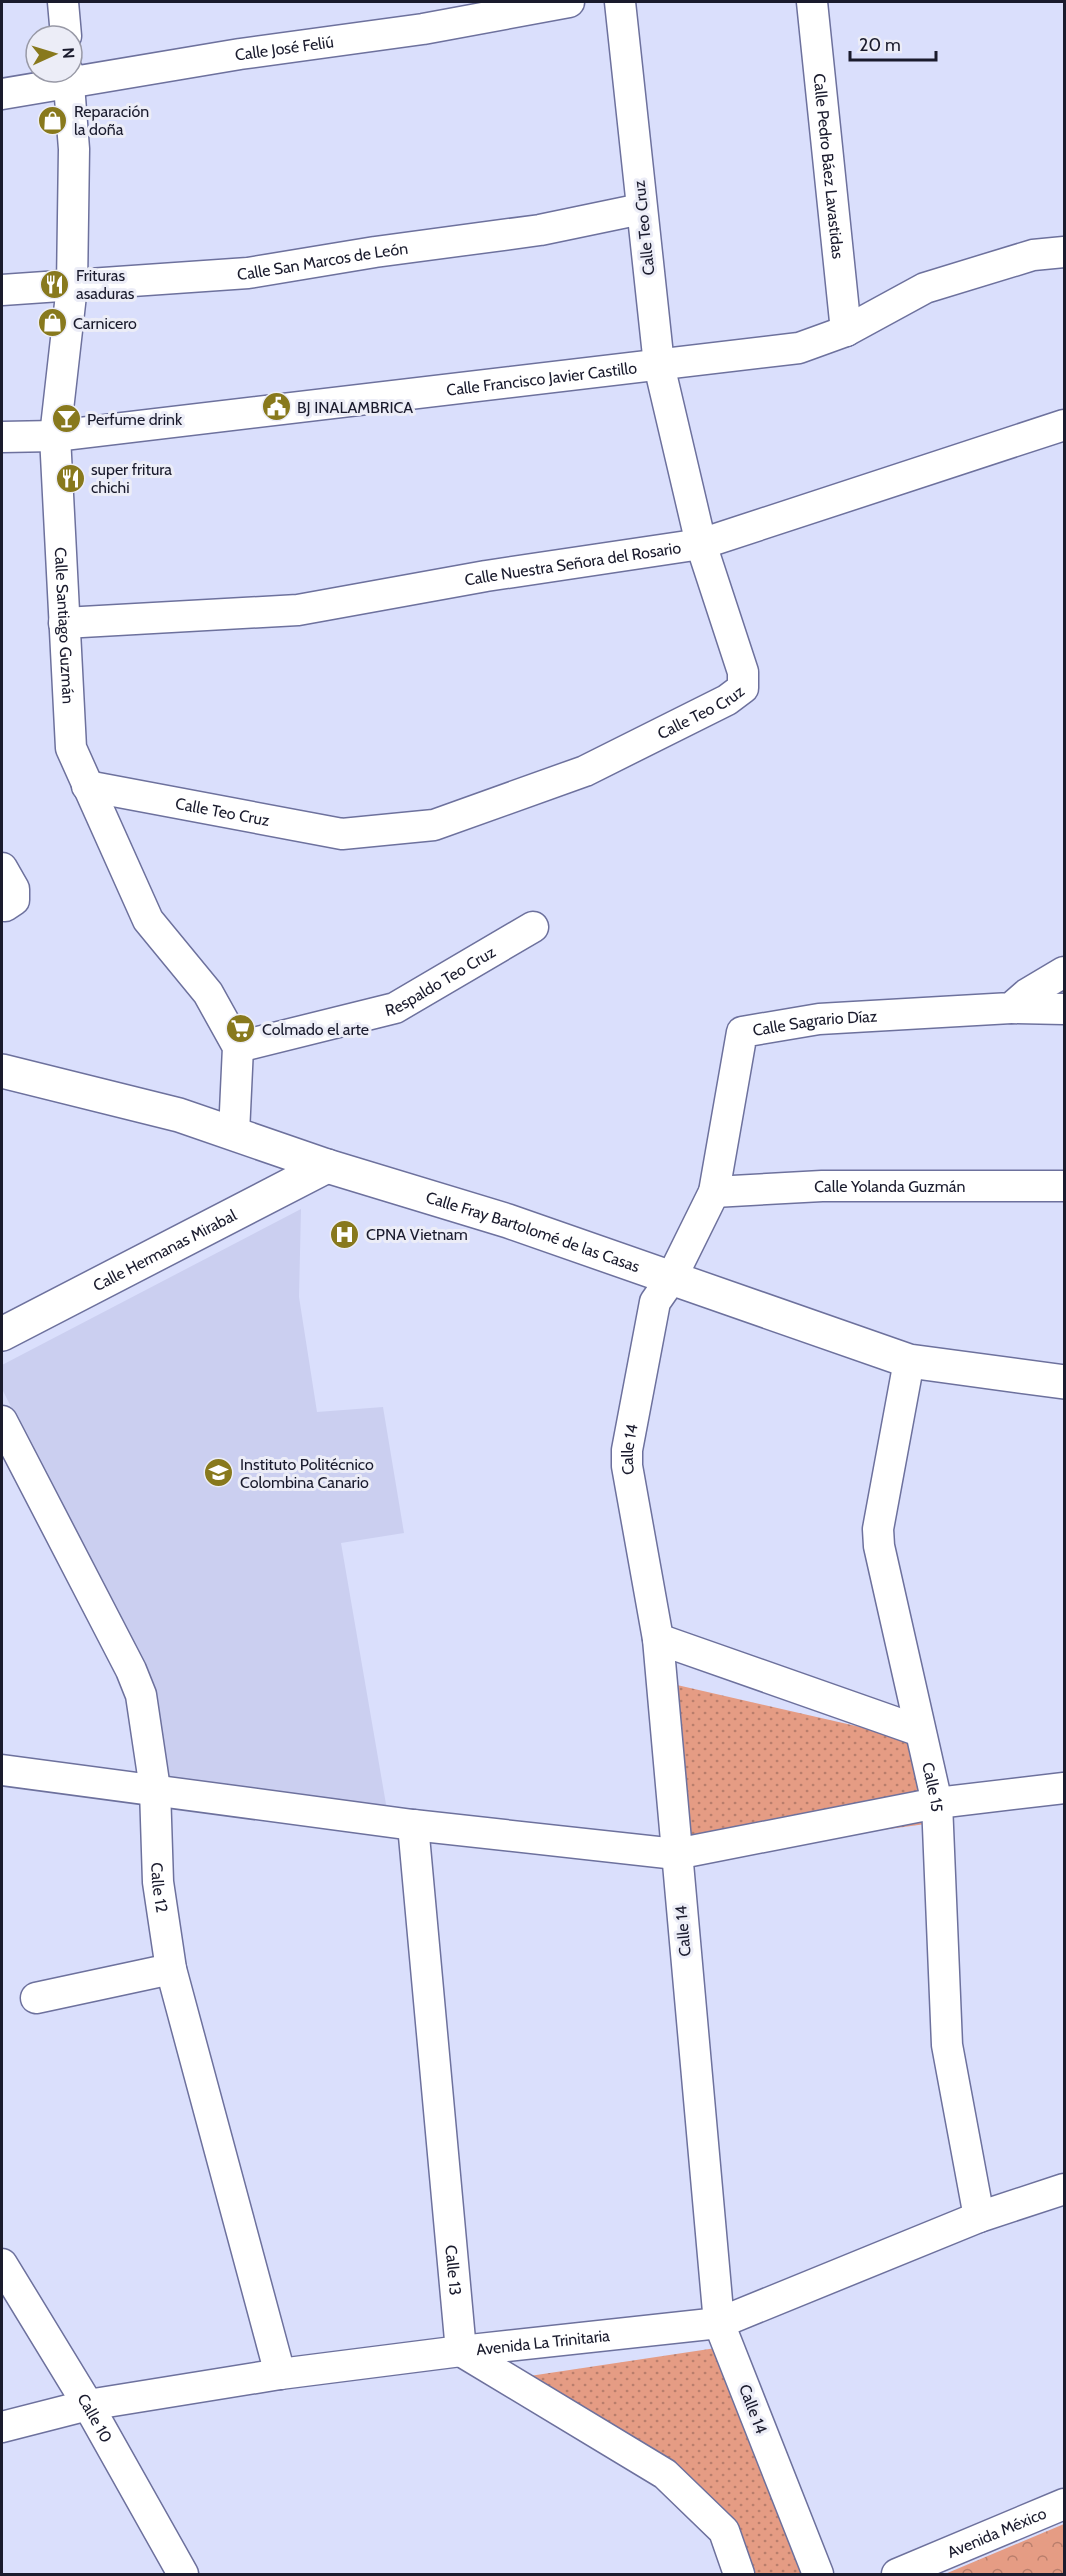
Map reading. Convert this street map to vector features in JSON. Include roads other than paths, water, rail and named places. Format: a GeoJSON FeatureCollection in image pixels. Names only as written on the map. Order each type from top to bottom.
{"type":"FeatureCollection","features":[{"type":"Feature","properties":{"kind":"main road","name":"Calle Fray Bartolomé de las Casas"},"geometry":{"type":"LineString","coordinates":[[2,1071],[178,1115],[327,1167],[508,1221],[909,1361],[1065,1382]]}},
{"type":"Feature","properties":{"kind":"main road","name":"Calle Hermanas Mirabal"},"geometry":{"type":"LineString","coordinates":[[2,1334],[327,1167]]}},
{"type":"Feature","properties":{"kind":"street"},"geometry":{"type":"LineString","coordinates":[[63,2],[65,24]]}},
{"type":"Feature","properties":{"kind":"street","name":"Calle José Feliú"},"geometry":{"type":"LineString","coordinates":[[84,75],[423,29],[569,2]]}},
{"type":"Feature","properties":{"kind":"street","name":"Calle Teo Cruz"},"geometry":{"type":"LineString","coordinates":[[87,786],[342,834],[434,825],[585,771],[727,700],[743,688],[742,672],[701,544],[659,365],[620,2]]}},
{"type":"Feature","properties":{"kind":"street","name":"Calle Pedro Báez Lavastidas"},"geometry":{"type":"LineString","coordinates":[[812,2],[846,331]]}},
{"type":"Feature","properties":{"kind":"street","name":"Calle José Feliú"},"geometry":{"type":"LineString","coordinates":[[2,94],[41,84]]}},
{"type":"Feature","properties":{"kind":"street","name":"Calle Santiago Guzmán"},"geometry":{"type":"LineString","coordinates":[[69,84],[74,148],[72,286],[55,435],[71,748],[148,920],[208,993],[238,1047]]}},
{"type":"Feature","properties":{"kind":"street","name":"Calle San Marcos de León"},"geometry":{"type":"LineString","coordinates":[[2,290],[248,273],[375,252],[540,230],[641,209]]}},
{"type":"Feature","properties":{"kind":"street","name":"Calle Francisco Javier Castillo"},"geometry":{"type":"LineString","coordinates":[[2,437],[55,435],[799,348],[846,331],[926,288],[1033,255],[1065,252]]}},
{"type":"Feature","properties":{"kind":"street","name":"Calle Nuestra Señora del Rosario"},"geometry":{"type":"LineString","coordinates":[[64,623],[298,610],[486,576],[701,544],[1065,425]]}},
{"type":"Feature","properties":{"kind":"street","name":"Respaldo Teo Cruz"},"geometry":{"type":"LineString","coordinates":[[238,1047],[395,1008],[533,927]]}},
{"type":"Feature","properties":{"kind":"street"},"geometry":{"type":"LineString","coordinates":[[1011,1008],[1027,994],[1065,972]]}},
{"type":"Feature","properties":{"kind":"street"},"geometry":{"type":"LineString","coordinates":[[1011,1008],[1065,1009]]}},
{"type":"Feature","properties":{"kind":"street","name":"Calle Sagrario Díaz"},"geometry":{"type":"LineString","coordinates":[[671,1279],[714,1192],[742,1032],[819,1019],[1011,1008]]}},
{"type":"Feature","properties":{"kind":"street"},"geometry":{"type":"LineString","coordinates":[[234,1133],[238,1047]]}},
{"type":"Feature","properties":{"kind":"street","name":"Calle Yolanda Guzmán"},"geometry":{"type":"LineString","coordinates":[[714,1192],[822,1186],[1065,1186]]}},
{"type":"Feature","properties":{"kind":"street","name":"Calle 14"},"geometry":{"type":"LineString","coordinates":[[671,1279],[655,1302],[627,1450],[627,1466],[658,1639],[719,2323],[818,2574]]}},
{"type":"Feature","properties":{"kind":"street","name":"Calle 15"},"geometry":{"type":"LineString","coordinates":[[909,1361],[878,1529],[879,1546],[937,1803],[947,2045],[979,2217]]}},
{"type":"Feature","properties":{"kind":"street","name":"Calle 12"},"geometry":{"type":"LineString","coordinates":[[2,1420],[132,1670],[141,1695],[155,1789],[158,1882],[171,1969],[280,2374]]}},
{"type":"Feature","properties":{"kind":"street"},"geometry":{"type":"LineString","coordinates":[[658,1639],[920,1731]]}},
{"type":"Feature","properties":{"kind":"street"},"geometry":{"type":"LineString","coordinates":[[2,1770],[413,1825],[676,1854],[937,1803],[1065,1788]]}},
{"type":"Feature","properties":{"kind":"street","name":"Calle 13"},"geometry":{"type":"LineString","coordinates":[[413,1825],[461,2351]]}},
{"type":"Feature","properties":{"kind":"street"},"geometry":{"type":"LineString","coordinates":[[36,1998],[171,1969]]}},
{"type":"Feature","properties":{"kind":"street","name":"Avenida La Trinitaria"},"geometry":{"type":"LineString","coordinates":[[2,2427],[88,2405],[280,2374],[461,2351],[719,2323],[979,2217],[1065,2189]]}},
{"type":"Feature","properties":{"kind":"street","name":"Calle 10"},"geometry":{"type":"LineString","coordinates":[[2,2264],[88,2405],[183,2574]]}},
{"type":"Feature","properties":{"kind":"street"},"geometry":{"type":"LineString","coordinates":[[461,2351],[665,2474],[724,2531],[739,2574]]}},
{"type":"Feature","properties":{"kind":"street","name":"Avenida México"},"geometry":{"type":"LineString","coordinates":[[897,2574],[1065,2504]]}},
{"type":"Feature","properties":{"kind":"place","name":"Reparación la doña"},"geometry":{"type":"Point","coordinates":[53,120]}},
{"type":"Feature","properties":{"kind":"place","name":"Frituras asaduras"},"geometry":{"type":"Point","coordinates":[55,284]}},
{"type":"Feature","properties":{"kind":"place","name":"Carnicero"},"geometry":{"type":"Point","coordinates":[52,323]}},
{"type":"Feature","properties":{"kind":"place","name":"BJ INALAMBRICA"},"geometry":{"type":"Point","coordinates":[276,407]}},
{"type":"Feature","properties":{"kind":"place","name":"Perfume drink"},"geometry":{"type":"Point","coordinates":[66,419]}},
{"type":"Feature","properties":{"kind":"place","name":"super fritura chichi"},"geometry":{"type":"Point","coordinates":[70,478]}},
{"type":"Feature","properties":{"kind":"place","name":"Colmado el arte"},"geometry":{"type":"Point","coordinates":[241,1029]}},
{"type":"Feature","properties":{"kind":"place","name":"CPNA Vietnam"},"geometry":{"type":"Point","coordinates":[345,1234]}},
{"type":"Feature","properties":{"kind":"place","name":"Instituto Politécnico Colombina Canario"},"geometry":{"type":"Point","coordinates":[219,1473]}}]}
